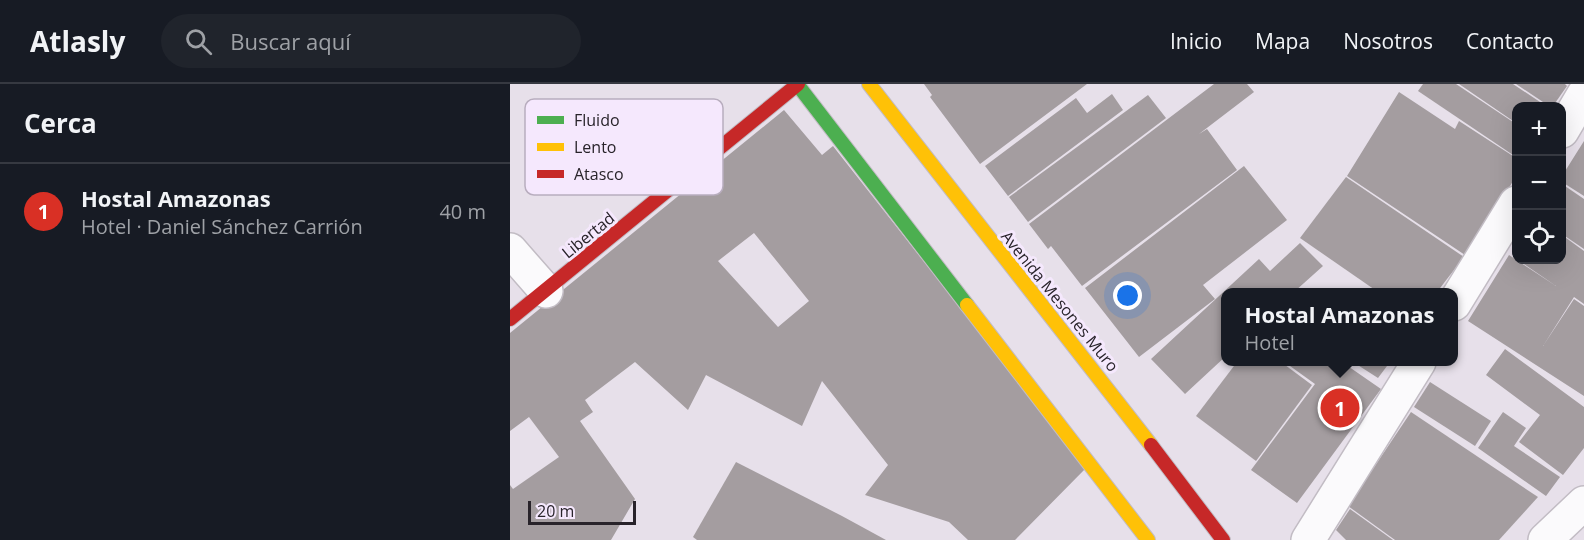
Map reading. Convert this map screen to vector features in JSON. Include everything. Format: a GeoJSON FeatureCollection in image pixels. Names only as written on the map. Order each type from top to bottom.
{"type":"FeatureCollection","features":[{"type":"Feature","properties":{"kind":"street","name":"Libertad"},"geometry":{"type":"LineString","coordinates":[[723,145],[797,84]]}},
{"type":"Feature","properties":{"kind":"street"},"geometry":{"type":"LineString","coordinates":[[797,84],[1149,540]]}},
{"type":"Feature","properties":{"kind":"street","name":"Avenida Mesones Muro"},"geometry":{"type":"LineString","coordinates":[[869,84],[1015,273],[1134,420],[1223,540]]}},
{"type":"Feature","properties":{"kind":"street"},"geometry":{"type":"LineString","coordinates":[[1566,124],[1584,94]]}},
{"type":"Feature","properties":{"kind":"street","name":"Libertad"},"geometry":{"type":"LineString","coordinates":[[510,319],[662,195]]}},
{"type":"Feature","properties":{"kind":"street"},"geometry":{"type":"LineString","coordinates":[[1458,298],[1512,210]]}},
{"type":"Feature","properties":{"kind":"street"},"geometry":{"type":"LineString","coordinates":[[510,249],[546,291]]}},
{"type":"Feature","properties":{"kind":"street"},"geometry":{"type":"LineString","coordinates":[[1308,540],[1417,366]]}},
{"type":"Feature","properties":{"kind":"street"},"geometry":{"type":"LineString","coordinates":[[1545,540],[1584,503]]}},
{"type":"Feature","properties":{"kind":"building"},"geometry":{"type":"Polygon","coordinates":[[[924,84],[1087,84],[980,164],[930,97],[932,95],[924,84]]]}},
{"type":"Feature","properties":{"kind":"building"},"geometry":{"type":"Polygon","coordinates":[[[1214,84],[1247,84],[1254,92],[1199,134],[1207,129],[1237,170],[1082,286],[1051,246],[1048,249],[1029,224],[1214,84]]]}},
{"type":"Feature","properties":{"kind":"building"},"geometry":{"type":"Polygon","coordinates":[[[1423,84],[1456,84],[1512,121],[1512,154],[1418,91],[1423,84]]]}},
{"type":"Feature","properties":{"kind":"building"},"geometry":{"type":"Polygon","coordinates":[[[1459,84],[1513,84],[1540,102],[1512,102],[1512,120],[1459,84]]]}},
{"type":"Feature","properties":{"kind":"building"},"geometry":{"type":"Polygon","coordinates":[[[1516,84],[1565,84],[1567,86],[1556,102],[1543,102],[1516,84]]]}},
{"type":"Feature","properties":{"kind":"building"},"geometry":{"type":"Polygon","coordinates":[[[1399,92],[1455,129],[1459,121],[1512,155],[1512,183],[1468,257],[1347,176],[1399,92]]]}},
{"type":"Feature","properties":{"kind":"building"},"geometry":{"type":"Polygon","coordinates":[[[1112,94],[1123,110],[1008,196],[985,166],[1076,98],[1087,113],[1112,94]]]}},
{"type":"Feature","properties":{"kind":"building"},"geometry":{"type":"Polygon","coordinates":[[[1148,95],[1166,118],[1028,222],[1009,197],[1148,95]]]}},
{"type":"Feature","properties":{"kind":"building"},"geometry":{"type":"Polygon","coordinates":[[[784,110],[822,155],[833,146],[1086,468],[1015,540],[968,540],[949,522],[865,495],[888,465],[822,381],[802,426],[706,375],[688,410],[635,362],[585,400],[593,412],[580,421],[635,499],[611,540],[510,540],[510,485],[513,489],[559,457],[529,417],[510,431],[510,333],[680,195],[723,195],[723,160],[784,110]],[[754,233],[718,261],[778,327],[809,301],[754,233]]]}},
{"type":"Feature","properties":{"kind":"building"},"geometry":{"type":"Polygon","coordinates":[[[1584,141],[1584,196],[1566,185],[1566,170],[1584,141]]]}},
{"type":"Feature","properties":{"kind":"building"},"geometry":{"type":"Polygon","coordinates":[[[1244,166],[1287,220],[1203,285],[1215,299],[1139,357],[1085,288],[1244,166]]]}},
{"type":"Feature","properties":{"kind":"building"},"geometry":{"type":"Polygon","coordinates":[[[1346,177],[1464,257],[1440,288],[1372,288],[1300,238],[1346,177]]]}},
{"type":"Feature","properties":{"kind":"building"},"geometry":{"type":"Polygon","coordinates":[[[1566,187],[1584,199],[1584,249],[1566,237],[1566,187]]]}},
{"type":"Feature","properties":{"kind":"building"},"geometry":{"type":"Polygon","coordinates":[[[1566,238],[1584,251],[1584,304],[1574,297],[1543,346],[1574,299],[1584,306],[1584,396],[1468,321],[1509,255],[1512,257],[1512,264],[1523,264],[1556,286],[1524,264],[1566,264],[1566,238]]]}},
{"type":"Feature","properties":{"kind":"building"},"geometry":{"type":"Polygon","coordinates":[[[1300,243],[1323,266],[1298,288],[1228,288],[1259,259],[1270,271],[1300,243]]]}},
{"type":"Feature","properties":{"kind":"building"},"geometry":{"type":"Polygon","coordinates":[[[1221,294],[1221,361],[1185,394],[1151,359],[1221,294]]]}},
{"type":"Feature","properties":{"kind":"building"},"geometry":{"type":"Polygon","coordinates":[[[1505,349],[1584,407],[1584,448],[1563,475],[1519,442],[1540,415],[1486,375],[1505,349]]]}},
{"type":"Feature","properties":{"kind":"building"},"geometry":{"type":"Polygon","coordinates":[[[1234,366],[1286,366],[1312,385],[1256,461],[1196,416],[1234,366]]]}},
{"type":"Feature","properties":{"kind":"building"},"geometry":{"type":"Polygon","coordinates":[[[1290,366],[1348,366],[1381,389],[1297,503],[1251,470],[1315,384],[1290,366]]]}},
{"type":"Feature","properties":{"kind":"building"},"geometry":{"type":"Polygon","coordinates":[[[1359,366],[1387,366],[1378,378],[1359,366]]]}},
{"type":"Feature","properties":{"kind":"building"},"geometry":{"type":"Polygon","coordinates":[[[1430,382],[1491,421],[1475,446],[1414,407],[1430,382]]]}},
{"type":"Feature","properties":{"kind":"building"},"geometry":{"type":"Polygon","coordinates":[[[1411,412],[1538,497],[1499,540],[1395,540],[1348,506],[1411,412]]]}},
{"type":"Feature","properties":{"kind":"building"},"geometry":{"type":"Polygon","coordinates":[[[1503,412],[1526,428],[1514,446],[1560,477],[1546,496],[1478,448],[1503,412]]]}},
{"type":"Feature","properties":{"kind":"building"},"geometry":{"type":"Polygon","coordinates":[[[736,462],[886,540],[697,540],[693,537],[736,462]]]}},
{"type":"Feature","properties":{"kind":"building"},"geometry":{"type":"Polygon","coordinates":[[[1350,509],[1393,540],[1346,540],[1336,530],[1350,509]]]}},
{"type":"Feature","properties":{"kind":"traffic: fast"},"geometry":{"type":"LineString","coordinates":[[797,84],[967,305]]}},
{"type":"Feature","properties":{"kind":"traffic: slow"},"geometry":{"type":"LineString","coordinates":[[869,84],[1151,445]]}},
{"type":"Feature","properties":{"kind":"traffic: slow"},"geometry":{"type":"LineString","coordinates":[[967,305],[1148,540]]}},
{"type":"Feature","properties":{"kind":"traffic: jam"},"geometry":{"type":"LineString","coordinates":[[723,145],[798,84]]}},
{"type":"Feature","properties":{"kind":"traffic: jam"},"geometry":{"type":"LineString","coordinates":[[510,319],[662,195]]}},
{"type":"Feature","properties":{"kind":"traffic: jam"},"geometry":{"type":"LineString","coordinates":[[1151,445],[1223,540]]}},
{"type":"Feature","properties":{"kind":"place","name":"Hostal Amazonas"},"geometry":{"type":"Point","coordinates":[1340,408]}}]}
